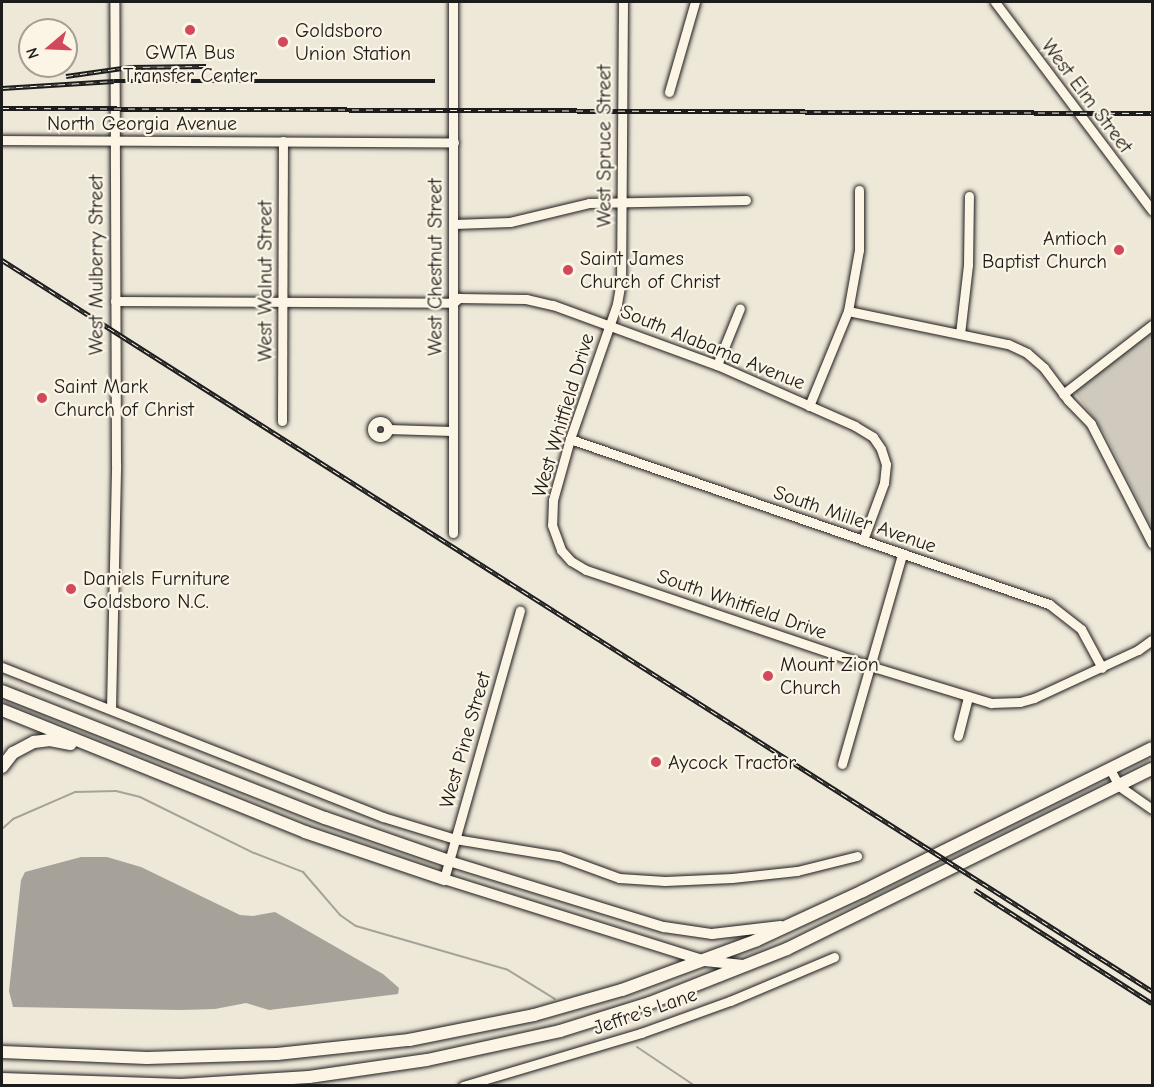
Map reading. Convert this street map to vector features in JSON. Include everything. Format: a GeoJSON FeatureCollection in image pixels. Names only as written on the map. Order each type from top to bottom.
{"type":"FeatureCollection","features":[{"type":"Feature","properties":{"kind":"highway"},"geometry":{"type":"LineString","coordinates":[[2,691],[325,819],[449,861]]}},
{"type":"Feature","properties":{"kind":"highway"},"geometry":{"type":"LineString","coordinates":[[2,710],[305,832],[444,879]]}},
{"type":"Feature","properties":{"kind":"highway"},"geometry":{"type":"LineString","coordinates":[[2,767],[19,748],[43,740],[62,741],[102,752]]}},
{"type":"Feature","properties":{"kind":"highway"},"geometry":{"type":"LineString","coordinates":[[2,1052],[108,1057],[214,1057],[277,1054],[409,1040],[557,1009],[705,961],[793,924],[1152,748]]}},
{"type":"Feature","properties":{"kind":"highway"},"geometry":{"type":"LineString","coordinates":[[2,1079],[192,1085],[309,1077],[472,1052],[560,1031],[633,1009],[758,962],[823,933],[1152,769]]}},
{"type":"Feature","properties":{"kind":"main road"},"geometry":{"type":"LineString","coordinates":[[449,861],[664,927],[689,932],[735,934],[793,924]]}},
{"type":"Feature","properties":{"kind":"main road"},"geometry":{"type":"LineString","coordinates":[[444,879],[705,961],[730,965],[758,962]]}},
{"type":"Feature","properties":{"kind":"street","name":"West Mulberry Street"},"geometry":{"type":"LineString","coordinates":[[111,709],[116,302],[113,140],[114,2]]}},
{"type":"Feature","properties":{"kind":"street","name":"West Chestnut Street"},"geometry":{"type":"LineString","coordinates":[[453,2],[453,533]]}},
{"type":"Feature","properties":{"kind":"street","name":"West Spruce Street"},"geometry":{"type":"LineString","coordinates":[[610,325],[621,281],[623,2]]}},
{"type":"Feature","properties":{"kind":"street"},"geometry":{"type":"LineString","coordinates":[[669,92],[695,2]]}},
{"type":"Feature","properties":{"kind":"street","name":"West Elm Street"},"geometry":{"type":"LineString","coordinates":[[995,2],[1152,210]]}},
{"type":"Feature","properties":{"kind":"street","name":"North Georgia Avenue"},"geometry":{"type":"LineString","coordinates":[[2,141],[454,142]]}},
{"type":"Feature","properties":{"kind":"street","name":"West Walnut Street"},"geometry":{"type":"LineString","coordinates":[[282,421],[283,141]]}},
{"type":"Feature","properties":{"kind":"street"},"geometry":{"type":"LineString","coordinates":[[809,406],[848,311],[859,250],[859,190]]}},
{"type":"Feature","properties":{"kind":"street"},"geometry":{"type":"LineString","coordinates":[[960,334],[969,266],[969,196]]}},
{"type":"Feature","properties":{"kind":"street"},"geometry":{"type":"LineString","coordinates":[[454,224],[510,222],[574,205],[746,200]]}},
{"type":"Feature","properties":{"kind":"street","name":"South Alabama Avenue"},"geometry":{"type":"LineString","coordinates":[[116,302],[453,303],[459,298],[526,300],[553,305],[717,365],[855,426],[873,437],[881,449],[886,464],[884,483],[864,540]]}},
{"type":"Feature","properties":{"kind":"street"},"geometry":{"type":"LineString","coordinates":[[717,365],[741,308]]}},
{"type":"Feature","properties":{"kind":"street"},"geometry":{"type":"LineString","coordinates":[[848,311],[1008,344],[1027,353],[1044,368],[1063,394],[1091,424],[1107,449],[1152,543]]}},
{"type":"Feature","properties":{"kind":"street","name":"West Whitfield Drive"},"geometry":{"type":"LineString","coordinates":[[561,550],[553,533],[551,517],[570,439],[610,325]]}},
{"type":"Feature","properties":{"kind":"street"},"geometry":{"type":"LineString","coordinates":[[1063,394],[1152,325]]}},
{"type":"Feature","properties":{"kind":"street"},"geometry":{"type":"LineString","coordinates":[[388,429],[452,430]]}},
{"type":"Feature","properties":{"kind":"street","name":"South Miller Avenue"},"geometry":{"type":"LineString","coordinates":[[570,439],[1049,604],[1081,628],[1102,668]]}},
{"type":"Feature","properties":{"kind":"street","name":"South Whitfield Drive"},"geometry":{"type":"LineString","coordinates":[[561,550],[571,561],[586,570],[870,666],[991,703],[1020,702],[1102,668],[1138,650],[1152,640]]}},
{"type":"Feature","properties":{"kind":"street"},"geometry":{"type":"LineString","coordinates":[[842,764],[902,555]]}},
{"type":"Feature","properties":{"kind":"street","name":"West Pine Street"},"geometry":{"type":"LineString","coordinates":[[444,879],[520,611]]}},
{"type":"Feature","properties":{"kind":"street"},"geometry":{"type":"LineString","coordinates":[[2,667],[363,810],[455,839],[559,856],[619,878],[665,881],[722,879],[797,871],[857,856]]}},
{"type":"Feature","properties":{"kind":"street"},"geometry":{"type":"LineString","coordinates":[[958,736],[968,697]]}},
{"type":"Feature","properties":{"kind":"street"},"geometry":{"type":"LineString","coordinates":[[1110,769],[1119,786],[1152,809]]}},
{"type":"Feature","properties":{"kind":"street","name":"Jeffre's Lane"},"geometry":{"type":"LineString","coordinates":[[463,1086],[641,1034],[730,1001],[834,957]]}},
{"type":"Feature","properties":{"kind":"shaded area"},"geometry":{"type":"Polygon","coordinates":[[[1152,329],[1152,528],[1105,434],[1074,391],[1152,329]]]}},
{"type":"Feature","properties":{"kind":"shaded area"},"geometry":{"type":"Polygon","coordinates":[[[81,857],[107,857],[141,867],[240,915],[253,916],[275,912],[383,974],[399,988],[398,994],[269,1010],[246,1003],[215,1009],[181,1010],[13,1007],[9,991],[21,880],[25,872],[81,857]]]}},
{"type":"Feature","properties":{"kind":"waterway"},"geometry":{"type":"LineString","coordinates":[[2,829],[13,819],[75,792],[116,791],[140,797],[254,853],[303,872],[340,915],[356,926],[508,970],[555,999]]}},
{"type":"Feature","properties":{"kind":"waterway"},"geometry":{"type":"LineString","coordinates":[[637,1047],[695,1086]]}},
{"type":"Feature","properties":{"kind":"railway"},"geometry":{"type":"LineString","coordinates":[[78,74],[129,67],[206,66]]}},
{"type":"Feature","properties":{"kind":"railway"},"geometry":{"type":"LineString","coordinates":[[2,88],[114,81],[435,81]]}},
{"type":"Feature","properties":{"kind":"railway"},"geometry":{"type":"LineString","coordinates":[[2,108],[1152,113]]}},
{"type":"Feature","properties":{"kind":"railway"},"geometry":{"type":"LineString","coordinates":[[2,260],[1152,991]]}},
{"type":"Feature","properties":{"kind":"railway"},"geometry":{"type":"LineString","coordinates":[[975,890],[1152,1003]]}},
{"type":"Feature","properties":{"kind":"place","name":"GWTA Bus Transfer Center"},"geometry":{"type":"Point","coordinates":[190,30]}},
{"type":"Feature","properties":{"kind":"place","name":"Goldsboro Union Station"},"geometry":{"type":"Point","coordinates":[283,42]}},
{"type":"Feature","properties":{"kind":"place","name":"Antioch Baptist Church"},"geometry":{"type":"Point","coordinates":[1119,250]}},
{"type":"Feature","properties":{"kind":"place","name":"Saint James Church of Christ"},"geometry":{"type":"Point","coordinates":[568,270]}},
{"type":"Feature","properties":{"kind":"place","name":"Saint Mark Church of Christ"},"geometry":{"type":"Point","coordinates":[42,398]}},
{"type":"Feature","properties":{"kind":"place","name":"Daniels Furniture Goldsboro N.C."},"geometry":{"type":"Point","coordinates":[71,589]}},
{"type":"Feature","properties":{"kind":"place","name":"Mount Zion Church"},"geometry":{"type":"Point","coordinates":[768,676]}},
{"type":"Feature","properties":{"kind":"place","name":"Aycock Tractor"},"geometry":{"type":"Point","coordinates":[656,762]}}]}
